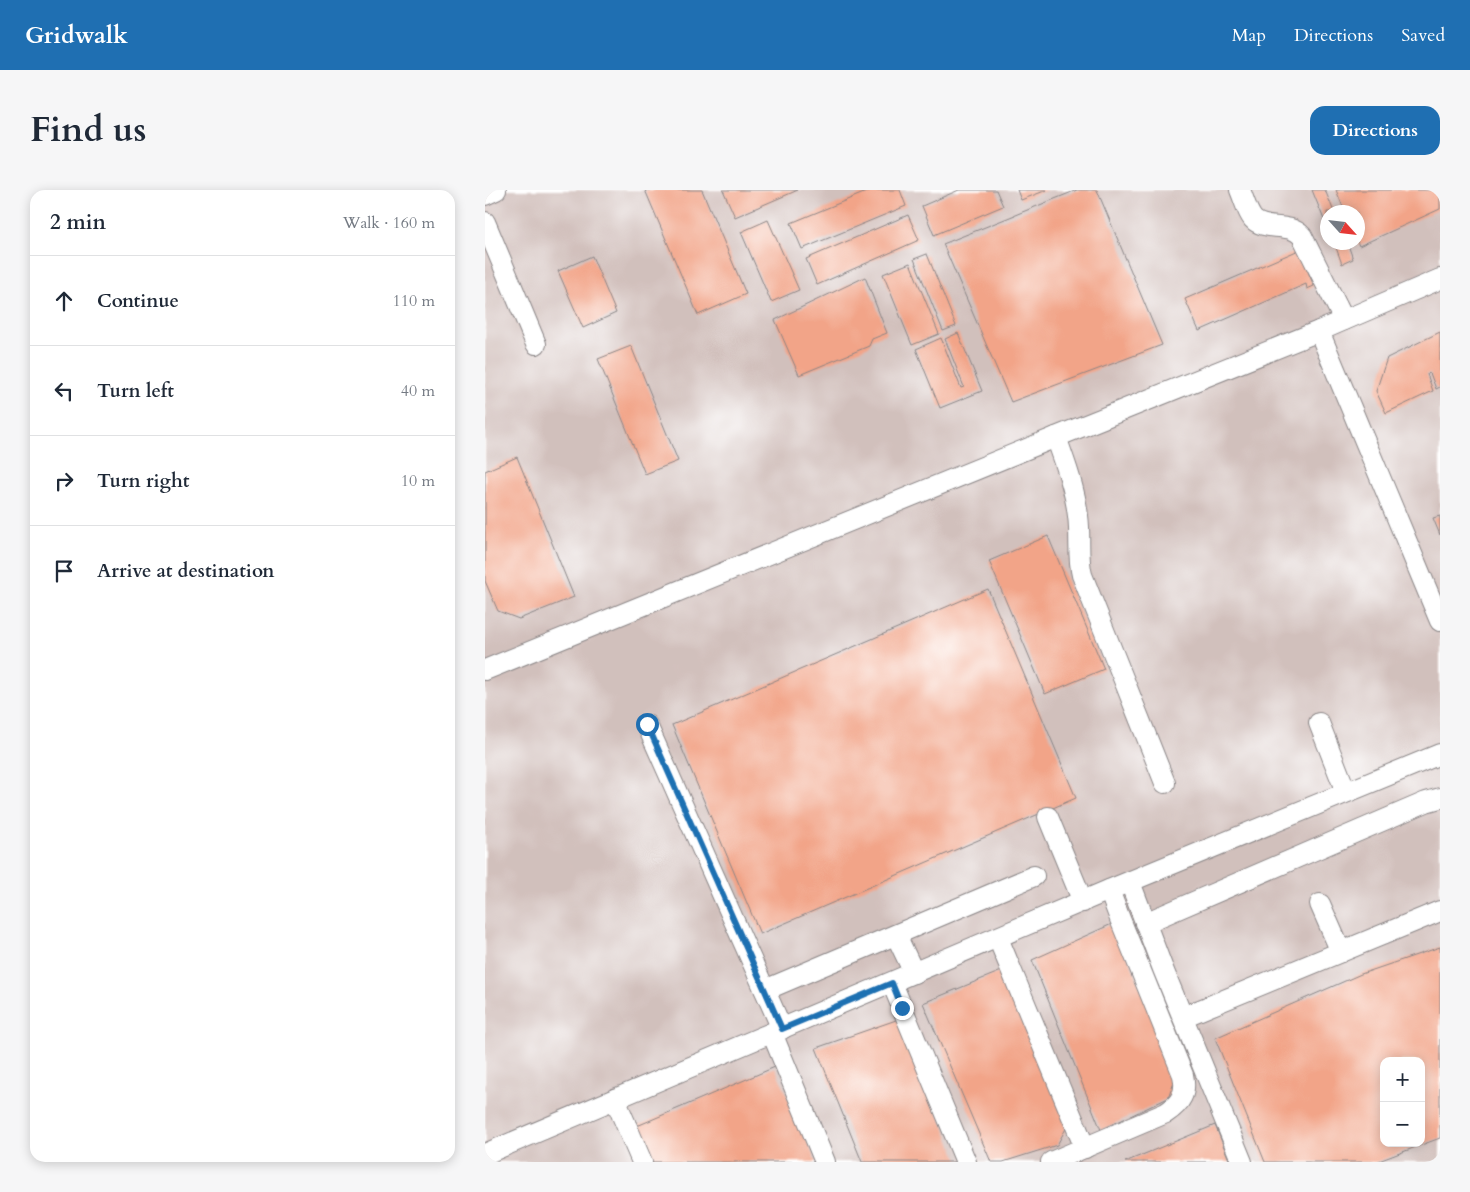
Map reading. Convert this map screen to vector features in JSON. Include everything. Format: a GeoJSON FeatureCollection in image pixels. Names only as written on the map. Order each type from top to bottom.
{"type":"FeatureCollection","features":[{"type":"Feature","properties":{"kind":"street"},"geometry":{"type":"LineString","coordinates":[[485,195],[496,190]]}},
{"type":"Feature","properties":{"kind":"street"},"geometry":{"type":"LineString","coordinates":[[1240,190],[1252,217],[1257,222],[1292,229],[1302,236],[1344,320]]}},
{"type":"Feature","properties":{"kind":"street"},"geometry":{"type":"LineString","coordinates":[[485,222],[536,344]]}},
{"type":"Feature","properties":{"kind":"street"},"geometry":{"type":"LineString","coordinates":[[485,670],[1056,436],[1319,331],[1440,278]]}},
{"type":"Feature","properties":{"kind":"street"},"geometry":{"type":"LineString","coordinates":[[1319,331],[1440,621]]}},
{"type":"Feature","properties":{"kind":"street"},"geometry":{"type":"LineString","coordinates":[[1056,436],[1076,501],[1082,575],[1165,783]]}},
{"type":"Feature","properties":{"kind":"street"},"geometry":{"type":"LineString","coordinates":[[1319,723],[1346,792]]}},
{"type":"Feature","properties":{"kind":"street"},"geometry":{"type":"LineString","coordinates":[[647,724],[765,990],[777,1031],[825,1162]]}},
{"type":"Feature","properties":{"kind":"street"},"geometry":{"type":"LineString","coordinates":[[485,1154],[1109,890],[1440,754]]}},
{"type":"Feature","properties":{"kind":"street"},"geometry":{"type":"LineString","coordinates":[[1145,923],[1426,802],[1440,798]]}},
{"type":"Feature","properties":{"kind":"street"},"geometry":{"type":"LineString","coordinates":[[1047,817],[1083,902]]}},
{"type":"Feature","properties":{"kind":"street"},"geometry":{"type":"LineString","coordinates":[[765,990],[1034,876]]}},
{"type":"Feature","properties":{"kind":"street"},"geometry":{"type":"LineString","coordinates":[[1130,882],[1242,1162]]}},
{"type":"Feature","properties":{"kind":"street"},"geometry":{"type":"LineString","coordinates":[[1051,1162],[1166,1113],[1176,1107],[1182,1097],[1185,1085],[1183,1075],[1109,890]]}},
{"type":"Feature","properties":{"kind":"street"},"geometry":{"type":"LineString","coordinates":[[1320,904],[1341,952]]}},
{"type":"Feature","properties":{"kind":"street"},"geometry":{"type":"LineString","coordinates":[[1183,1017],[1440,911]]}},
{"type":"Feature","properties":{"kind":"street"},"geometry":{"type":"LineString","coordinates":[[896,935],[914,973]]}},
{"type":"Feature","properties":{"kind":"street"},"geometry":{"type":"LineString","coordinates":[[997,938],[1085,1148]]}},
{"type":"Feature","properties":{"kind":"street"},"geometry":{"type":"LineString","coordinates":[[892,983],[966,1162]]}},
{"type":"Feature","properties":{"kind":"street"},"geometry":{"type":"LineString","coordinates":[[615,1099],[642,1162]]}},
{"type":"Feature","properties":{"kind":"shaded area"},"geometry":{"type":"Polygon","coordinates":[[[485,190],[1440,190],[1440,1162],[485,1162],[485,190]]]}},
{"type":"Feature","properties":{"kind":"building"},"geometry":{"type":"Polygon","coordinates":[[[645,190],[702,190],[746,294],[698,315],[645,190]]]}},
{"type":"Feature","properties":{"kind":"building"},"geometry":{"type":"Polygon","coordinates":[[[723,190],[798,190],[735,217],[723,190]]]}},
{"type":"Feature","properties":{"kind":"building"},"geometry":{"type":"Polygon","coordinates":[[[871,190],[900,190],[906,206],[802,249],[791,223],[871,190]]]}},
{"type":"Feature","properties":{"kind":"building"},"geometry":{"type":"Polygon","coordinates":[[[959,190],[996,190],[1003,206],[934,235],[922,206],[959,190]]]}},
{"type":"Feature","properties":{"kind":"building"},"geometry":{"type":"Polygon","coordinates":[[[1017,190],[1047,190],[1021,200],[1017,190]]]}},
{"type":"Feature","properties":{"kind":"building"},"geometry":{"type":"Polygon","coordinates":[[[1077,190],[1097,190],[1162,345],[1011,402],[943,244],[1077,190]]]}},
{"type":"Feature","properties":{"kind":"building"},"geometry":{"type":"Polygon","coordinates":[[[1312,190],[1325,190],[1331,205],[1320,205],[1320,210],[1312,190]]]}},
{"type":"Feature","properties":{"kind":"building"},"geometry":{"type":"Polygon","coordinates":[[[1336,190],[1440,190],[1440,209],[1365,243],[1365,205],[1342,205],[1336,190]]]}},
{"type":"Feature","properties":{"kind":"building"},"geometry":{"type":"Polygon","coordinates":[[[908,215],[919,240],[817,285],[806,259],[908,215]]]}},
{"type":"Feature","properties":{"kind":"building"},"geometry":{"type":"Polygon","coordinates":[[[768,220],[799,290],[771,302],[741,232],[768,220]]]}},
{"type":"Feature","properties":{"kind":"building"},"geometry":{"type":"Polygon","coordinates":[[[1299,250],[1314,286],[1307,289],[1306,284],[1199,331],[1185,299],[1299,250]]]}},
{"type":"Feature","properties":{"kind":"building"},"geometry":{"type":"Polygon","coordinates":[[[1337,250],[1350,250],[1353,259],[1342,264],[1337,250]]]}},
{"type":"Feature","properties":{"kind":"building"},"geometry":{"type":"Polygon","coordinates":[[[927,254],[956,326],[943,331],[914,259],[927,254]]]}},
{"type":"Feature","properties":{"kind":"building"},"geometry":{"type":"Polygon","coordinates":[[[592,256],[616,313],[583,328],[558,271],[592,256]]]}},
{"type":"Feature","properties":{"kind":"building"},"geometry":{"type":"Polygon","coordinates":[[[910,263],[939,334],[912,345],[883,274],[910,263]]]}},
{"type":"Feature","properties":{"kind":"building"},"geometry":{"type":"Polygon","coordinates":[[[865,277],[887,333],[872,339],[869,346],[799,375],[775,320],[865,277]]]}},
{"type":"Feature","properties":{"kind":"building"},"geometry":{"type":"Polygon","coordinates":[[[1440,332],[1440,387],[1436,389],[1430,373],[1427,374],[1433,391],[1386,413],[1376,391],[1387,358],[1440,332]]]}},
{"type":"Feature","properties":{"kind":"building"},"geometry":{"type":"Polygon","coordinates":[[[958,333],[982,391],[940,408],[916,349],[941,338],[961,388],[964,387],[945,339],[958,333]]]}},
{"type":"Feature","properties":{"kind":"building"},"geometry":{"type":"Polygon","coordinates":[[[631,346],[678,461],[645,474],[598,359],[631,346]]]}},
{"type":"Feature","properties":{"kind":"building"},"geometry":{"type":"Polygon","coordinates":[[[517,457],[574,597],[519,619],[498,611],[485,581],[485,471],[517,457]]]}},
{"type":"Feature","properties":{"kind":"building"},"geometry":{"type":"Polygon","coordinates":[[[1440,516],[1440,535],[1433,518],[1440,516]]]}},
{"type":"Feature","properties":{"kind":"building"},"geometry":{"type":"Polygon","coordinates":[[[1048,536],[1104,669],[1045,694],[989,561],[1048,536]]]}},
{"type":"Feature","properties":{"kind":"building"},"geometry":{"type":"Polygon","coordinates":[[[988,589],[1076,798],[760,934],[672,725],[988,589]]]}},
{"type":"Feature","properties":{"kind":"building"},"geometry":{"type":"Polygon","coordinates":[[[1114,923],[1177,1075],[1168,1098],[1101,1130],[1032,960],[1114,923]]]}},
{"type":"Feature","properties":{"kind":"building"},"geometry":{"type":"Polygon","coordinates":[[[1440,947],[1440,1138],[1425,1144],[1425,1057],[1380,1057],[1380,1147],[1416,1147],[1376,1162],[1265,1162],[1215,1038],[1361,974],[1440,947]]]}},
{"type":"Feature","properties":{"kind":"building"},"geometry":{"type":"Polygon","coordinates":[[[1004,970],[1069,1123],[1057,1145],[1003,1162],[991,1162],[923,1003],[1004,970]]]}},
{"type":"Feature","properties":{"kind":"building"},"geometry":{"type":"Polygon","coordinates":[[[899,1019],[959,1162],[862,1162],[816,1048],[899,1019]]]}},
{"type":"Feature","properties":{"kind":"building"},"geometry":{"type":"Polygon","coordinates":[[[775,1067],[816,1162],[645,1162],[630,1129],[775,1067]]]}},
{"type":"Feature","properties":{"kind":"building"},"geometry":{"type":"Polygon","coordinates":[[[1215,1125],[1230,1162],[1125,1162],[1215,1125]]]}},
{"type":"Feature","properties":{"kind":"route"},"geometry":{"type":"LineString","coordinates":[[647,724],[782,1029],[892,983],[902,1008]]}}]}
